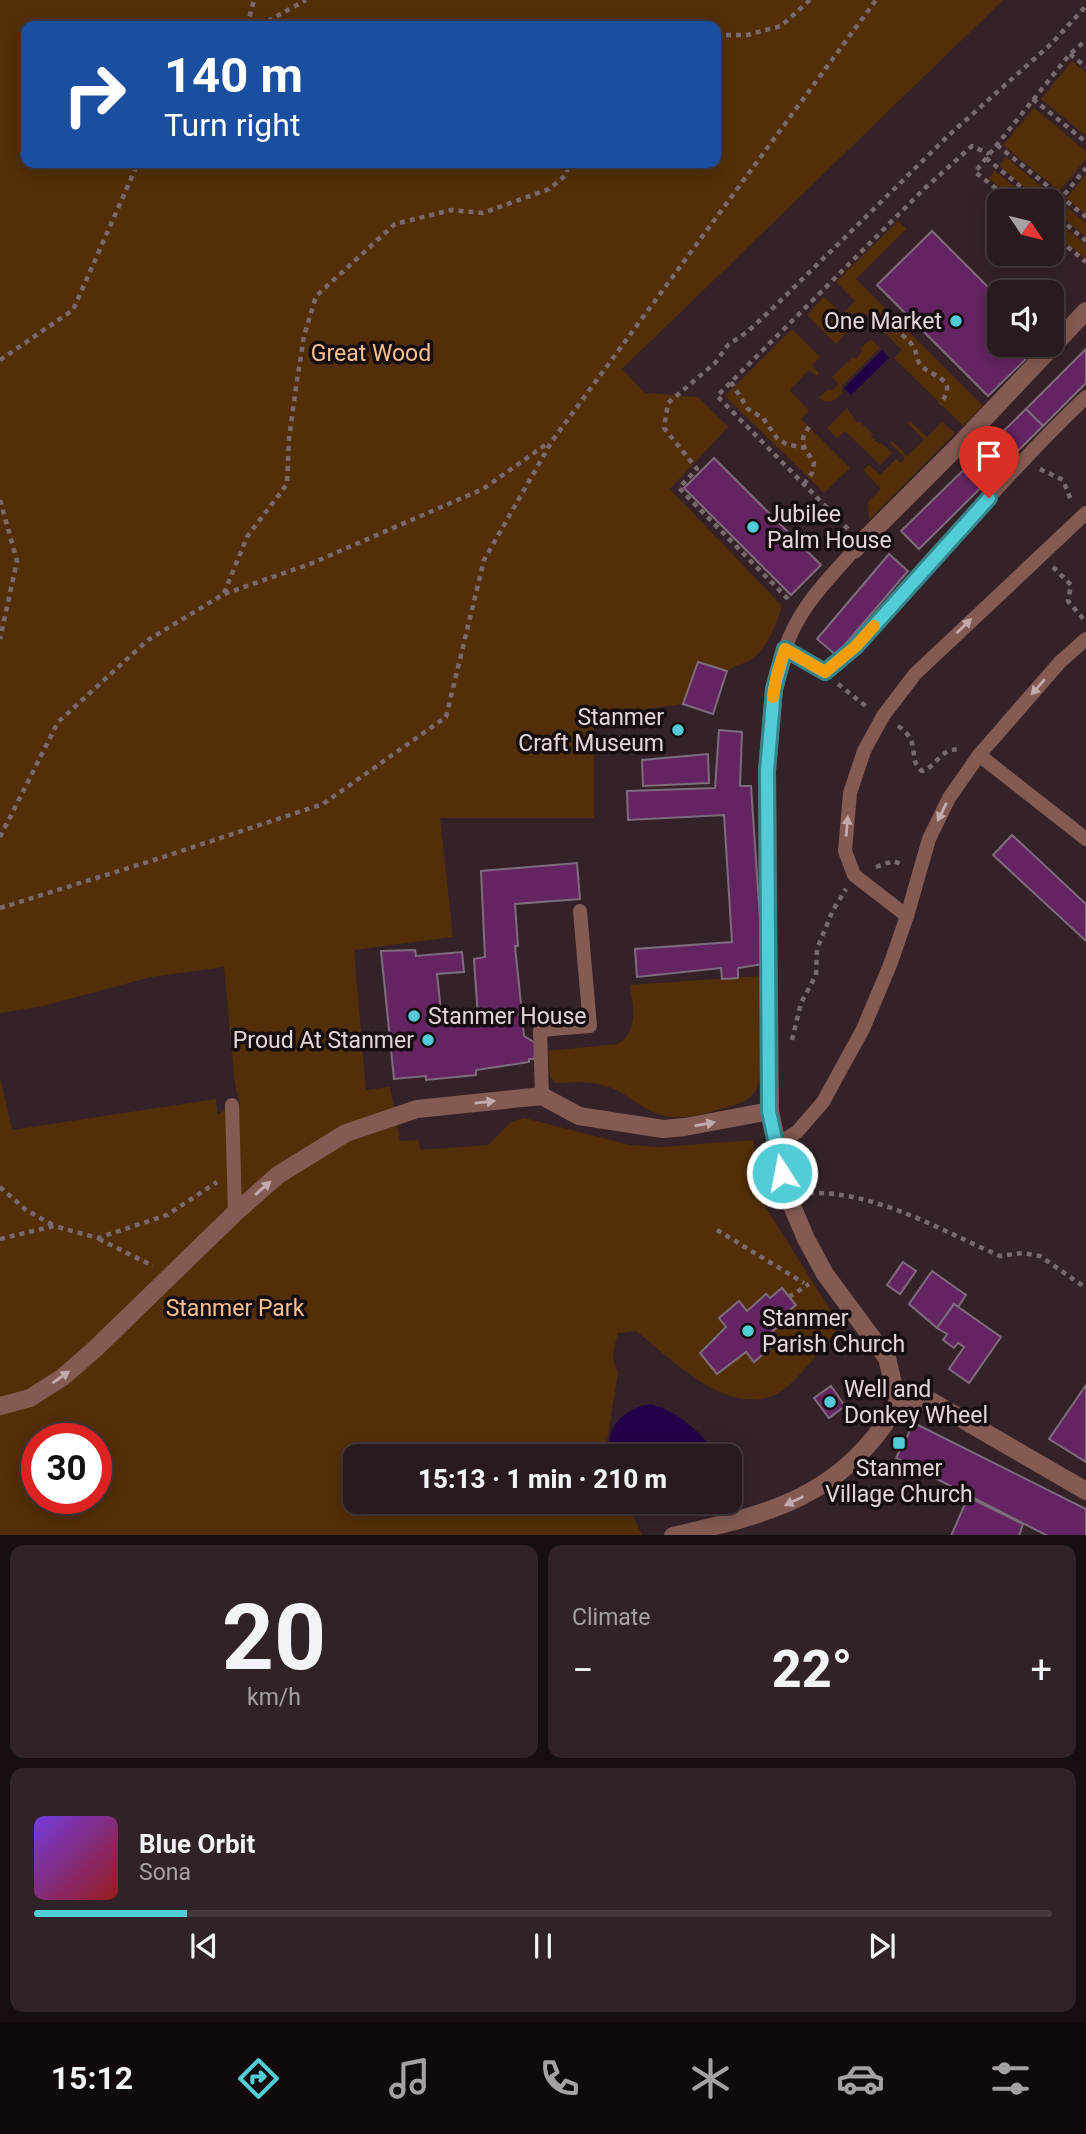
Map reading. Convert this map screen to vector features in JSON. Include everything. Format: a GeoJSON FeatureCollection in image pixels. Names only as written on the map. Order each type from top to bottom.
{"type":"FeatureCollection","features":[{"type":"Feature","properties":{"kind":"street"},"geometry":{"type":"LineString","coordinates":[[858,546],[962,442],[1086,311]]}},
{"type":"Feature","properties":{"kind":"street"},"geometry":{"type":"LineString","coordinates":[[673,1535],[777,1509],[822,1486],[848,1467],[866,1449],[884,1428],[898,1404],[887,1358],[825,1274],[787,1194],[769,1111],[767,771],[774,689],[785,649]]}},
{"type":"Feature","properties":{"kind":"street"},"geometry":{"type":"LineString","coordinates":[[0,1406],[30,1398],[64,1377],[278,1175],[346,1133],[417,1109],[542,1096],[579,1116],[663,1129],[685,1128],[769,1111]]}},
{"type":"Feature","properties":{"kind":"street"},"geometry":{"type":"LineString","coordinates":[[898,1404],[931,1401],[1086,1491]]}},
{"type":"Feature","properties":{"kind":"lane"},"geometry":{"type":"LineString","coordinates":[[858,546],[805,606],[793,626],[785,649],[825,672],[856,646],[1024,461],[1086,397]]}},
{"type":"Feature","properties":{"kind":"lane"},"geometry":{"type":"LineString","coordinates":[[907,916],[854,875],[845,851],[850,793],[864,751],[883,716],[915,674],[1083,516]]}},
{"type":"Feature","properties":{"kind":"lane"},"geometry":{"type":"LineString","coordinates":[[776,1145],[797,1132],[823,1102],[863,1029],[890,965],[929,839],[949,798],[979,755],[1060,662],[1086,639]]}},
{"type":"Feature","properties":{"kind":"lane"},"geometry":{"type":"LineString","coordinates":[[979,755],[1086,839]]}},
{"type":"Feature","properties":{"kind":"lane"},"geometry":{"type":"LineString","coordinates":[[542,1096],[540,1030],[590,1026],[580,911]]}},
{"type":"Feature","properties":{"kind":"lane"},"geometry":{"type":"LineString","coordinates":[[232,1105],[235,1213]]}},
{"type":"Feature","properties":{"kind":"path"},"geometry":{"type":"LineString","coordinates":[[248,21],[254,0]]}},
{"type":"Feature","properties":{"kind":"path"},"geometry":{"type":"LineString","coordinates":[[268,21],[306,0]]}},
{"type":"Feature","properties":{"kind":"path"},"geometry":{"type":"LineString","coordinates":[[721,35],[747,35],[781,26],[810,0]]}},
{"type":"Feature","properties":{"kind":"path"},"geometry":{"type":"LineString","coordinates":[[0,908],[323,804],[446,718],[484,560],[552,441],[876,0]]}},
{"type":"Feature","properties":{"kind":"path"},"geometry":{"type":"LineString","coordinates":[[805,606],[788,599],[678,488],[697,469],[664,428],[668,403],[715,363],[729,345],[771,310],[949,135],[1051,44],[1086,6]]}},
{"type":"Feature","properties":{"kind":"path"},"geometry":{"type":"LineString","coordinates":[[997,189],[975,172],[1070,54],[1086,40]]}},
{"type":"Feature","properties":{"kind":"path"},"geometry":{"type":"LineString","coordinates":[[1070,54],[1086,67]]}},
{"type":"Feature","properties":{"kind":"path"},"geometry":{"type":"LineString","coordinates":[[1033,99],[1086,142]]}},
{"type":"Feature","properties":{"kind":"path"},"geometry":{"type":"LineString","coordinates":[[997,145],[1052,189]]}},
{"type":"Feature","properties":{"kind":"path"},"geometry":{"type":"LineString","coordinates":[[858,546],[804,484],[717,396],[925,188],[972,146],[988,156],[1025,189]]}},
{"type":"Feature","properties":{"kind":"path"},"geometry":{"type":"LineString","coordinates":[[0,360],[73,310],[136,168]]}},
{"type":"Feature","properties":{"kind":"path"},"geometry":{"type":"LineString","coordinates":[[224,593],[247,537],[287,484],[289,439],[296,387],[304,336],[316,296],[395,224],[451,210],[482,212],[548,189],[566,175],[568,168]]}},
{"type":"Feature","properties":{"kind":"path"},"geometry":{"type":"LineString","coordinates":[[1064,195],[1086,168]]}},
{"type":"Feature","properties":{"kind":"path"},"geometry":{"type":"LineString","coordinates":[[1064,199],[1086,217]]}},
{"type":"Feature","properties":{"kind":"path"},"geometry":{"type":"LineString","coordinates":[[1064,222],[1086,241]]}},
{"type":"Feature","properties":{"kind":"path"},"geometry":{"type":"LineString","coordinates":[[1064,244],[1086,262]]}},
{"type":"Feature","properties":{"kind":"path"},"geometry":{"type":"LineString","coordinates":[[884,331],[894,329],[915,349],[921,367],[941,377],[947,385],[947,395],[940,404]]}},
{"type":"Feature","properties":{"kind":"path"},"geometry":{"type":"LineString","coordinates":[[731,382],[748,409],[763,418],[777,438],[786,444],[804,448]]}},
{"type":"Feature","properties":{"kind":"path"},"geometry":{"type":"LineString","coordinates":[[804,484],[812,473],[814,463],[804,448],[803,436],[809,427]]}},
{"type":"Feature","properties":{"kind":"path"},"geometry":{"type":"LineString","coordinates":[[0,837],[58,722],[148,640],[224,593],[310,564],[483,489],[552,441]]}},
{"type":"Feature","properties":{"kind":"path"},"geometry":{"type":"LineString","coordinates":[[1024,461],[1063,480],[1083,516]]}},
{"type":"Feature","properties":{"kind":"path"},"geometry":{"type":"LineString","coordinates":[[0,500],[17,561],[0,639]]}},
{"type":"Feature","properties":{"kind":"path"},"geometry":{"type":"LineString","coordinates":[[1041,554],[1071,586],[1068,601],[1086,622]]}},
{"type":"Feature","properties":{"kind":"path"},"geometry":{"type":"LineString","coordinates":[[825,672],[861,703],[908,733],[914,744],[915,762],[922,771],[929,769],[941,754],[952,749],[964,748],[979,755]]}},
{"type":"Feature","properties":{"kind":"path"},"geometry":{"type":"LineString","coordinates":[[769,1066],[791,1045],[801,1003],[816,975],[817,950],[833,910],[854,875],[893,861],[919,870]]}},
{"type":"Feature","properties":{"kind":"path"},"geometry":{"type":"LineString","coordinates":[[98,1238],[167,1215],[215,1183],[235,1178]]}},
{"type":"Feature","properties":{"kind":"path"},"geometry":{"type":"LineString","coordinates":[[0,1187],[26,1210],[54,1226],[98,1238],[172,1275]]}},
{"type":"Feature","properties":{"kind":"path"},"geometry":{"type":"LineString","coordinates":[[787,1194],[825,1193],[880,1203],[1000,1256],[1022,1253],[1040,1256],[1086,1287]]}},
{"type":"Feature","properties":{"kind":"path"},"geometry":{"type":"LineString","coordinates":[[0,1239],[54,1226]]}},
{"type":"Feature","properties":{"kind":"path"},"geometry":{"type":"LineString","coordinates":[[717,1230],[808,1285]]}},
{"type":"Feature","properties":{"kind":"green space"},"geometry":{"type":"Polygon","coordinates":[[[0,0],[1003,0],[622,369],[645,393],[698,397],[728,427],[670,489],[782,606],[767,642],[752,659],[727,671],[698,662],[683,704],[594,716],[594,818],[440,818],[453,937],[354,950],[366,1090],[390,1087],[400,1141],[418,1140],[421,1150],[488,1145],[511,1122],[524,1118],[630,1145],[661,1147],[753,1140],[765,1206],[840,1326],[810,1363],[777,1394],[758,1399],[739,1398],[701,1382],[636,1331],[618,1333],[613,1360],[618,1372],[607,1444],[343,1444],[343,1514],[632,1514],[642,1535],[0,1535],[0,1077],[12,1130],[216,1099],[217,1115],[232,1105],[240,1104],[235,1085],[224,967],[151,977],[43,1006],[0,1013],[0,0]]]}},
{"type":"Feature","properties":{"kind":"green space"},"geometry":{"type":"Polygon","coordinates":[[[1072,61],[1086,72],[1086,136],[1041,99],[1072,61]]]}},
{"type":"Feature","properties":{"kind":"green space"},"geometry":{"type":"Polygon","coordinates":[[[1034,108],[1086,151],[1086,159],[1061,189],[1057,189],[1003,145],[1034,108]]]}},
{"type":"Feature","properties":{"kind":"green space"},"geometry":{"type":"Polygon","coordinates":[[[1006,157],[1044,189],[1027,189],[999,166],[1006,157]]]}},
{"type":"Feature","properties":{"kind":"green space"},"geometry":{"type":"Polygon","coordinates":[[[995,170],[1018,189],[1001,189],[989,179],[995,170]]]}},
{"type":"Feature","properties":{"kind":"green space"},"geometry":{"type":"Polygon","coordinates":[[[1086,175],[1086,215],[1066,198],[1086,175]]]}},
{"type":"Feature","properties":{"kind":"green space"},"geometry":{"type":"Polygon","coordinates":[[[1064,205],[1086,223],[1086,237],[1064,219],[1064,205]]]}},
{"type":"Feature","properties":{"kind":"green space"},"geometry":{"type":"Polygon","coordinates":[[[898,221],[906,229],[856,279],[983,406],[963,426],[894,358],[902,350],[866,314],[856,323],[845,311],[855,301],[836,282],[898,221]]]}},
{"type":"Feature","properties":{"kind":"green space"},"geometry":{"type":"Polygon","coordinates":[[[1064,227],[1086,245],[1086,259],[1064,241],[1064,227]]]}},
{"type":"Feature","properties":{"kind":"green space"},"geometry":{"type":"Polygon","coordinates":[[[824,297],[836,308],[828,316],[846,333],[836,344],[807,315],[824,297]]]}},
{"type":"Feature","properties":{"kind":"green space"},"geometry":{"type":"Polygon","coordinates":[[[792,329],[820,357],[812,366],[819,373],[817,376],[809,370],[790,390],[809,411],[801,419],[850,468],[824,493],[725,396],[792,329]]]}},
{"type":"Feature","properties":{"kind":"green space"},"geometry":{"type":"Polygon","coordinates":[[[871,339],[880,348],[842,386],[842,392],[835,400],[829,402],[819,398],[828,389],[831,391],[839,384],[832,377],[853,357],[856,359],[862,351],[860,349],[871,339]]]}},
{"type":"Feature","properties":{"kind":"green space"},"geometry":{"type":"Polygon","coordinates":[[[847,408],[857,423],[860,422],[873,434],[871,437],[892,453],[880,465],[845,431],[837,438],[827,428],[847,408]]]}},
{"type":"Feature","properties":{"kind":"green space"},"geometry":{"type":"Polygon","coordinates":[[[910,421],[927,437],[942,422],[955,433],[869,520],[868,502],[881,489],[863,470],[869,465],[880,475],[896,459],[901,463],[905,458],[890,443],[892,441],[907,456],[924,440],[908,423],[910,421]]]}},
{"type":"Feature","properties":{"kind":"green space"},"geometry":{"type":"Polygon","coordinates":[[[760,976],[764,1039],[761,1073],[751,1096],[744,1101],[698,1115],[671,1117],[652,1112],[610,1087],[587,1083],[555,1083],[550,1077],[548,1051],[618,1044],[625,1039],[633,1018],[630,985],[760,976]]]}},
{"type":"Feature","properties":{"kind":"shaded area"},"geometry":{"type":"Polygon","coordinates":[[[882,350],[889,358],[851,395],[844,388],[882,350]]]}},
{"type":"Feature","properties":{"kind":"shaded area"},"geometry":{"type":"Polygon","coordinates":[[[650,1404],[669,1411],[688,1424],[708,1444],[609,1444],[613,1428],[618,1421],[640,1406],[650,1404]]]}},
{"type":"Feature","properties":{"kind":"building","name":"One Market"},"geometry":{"type":"Polygon","coordinates":[[[932,231],[987,286],[987,357],[1028,357],[988,396],[877,285],[932,231]]]}},
{"type":"Feature","properties":{"kind":"building"},"geometry":{"type":"Polygon","coordinates":[[[1086,349],[1086,383],[1043,426],[1026,409],[1086,349]]]}},
{"type":"Feature","properties":{"kind":"building"},"geometry":{"type":"Polygon","coordinates":[[[1026,409],[1043,426],[919,549],[901,531],[1026,409]]]}},
{"type":"Feature","properties":{"kind":"building","name":"Jubilee Palm House"},"geometry":{"type":"Polygon","coordinates":[[[714,458],[821,565],[791,595],[684,488],[714,458]]]}},
{"type":"Feature","properties":{"kind":"building"},"geometry":{"type":"Polygon","coordinates":[[[889,554],[908,571],[836,655],[817,639],[889,554]]]}},
{"type":"Feature","properties":{"kind":"building"},"geometry":{"type":"Polygon","coordinates":[[[698,662],[727,671],[713,714],[683,704],[698,662]]]}},
{"type":"Feature","properties":{"kind":"building"},"geometry":{"type":"Polygon","coordinates":[[[719,730],[742,732],[740,786],[751,786],[763,964],[738,968],[738,978],[722,979],[721,968],[637,977],[635,949],[732,942],[724,815],[628,820],[627,791],[715,788],[719,730]]]}},
{"type":"Feature","properties":{"kind":"building"},"geometry":{"type":"Polygon","coordinates":[[[708,754],[709,783],[643,786],[642,760],[708,754]]]}},
{"type":"Feature","properties":{"kind":"building"},"geometry":{"type":"Polygon","coordinates":[[[1012,835],[1086,904],[1086,941],[993,855],[1012,835]]]}},
{"type":"Feature","properties":{"kind":"building"},"geometry":{"type":"Polygon","coordinates":[[[577,863],[580,899],[515,904],[518,946],[515,946],[522,1014],[478,1018],[474,959],[485,957],[481,871],[577,863]]]}},
{"type":"Feature","properties":{"kind":"building","name":"Stanmer House"},"geometry":{"type":"Polygon","coordinates":[[[415,950],[416,956],[462,952],[464,972],[437,974],[442,1021],[522,1014],[524,1036],[537,1044],[538,1053],[533,1059],[529,1059],[529,1062],[476,1070],[476,1075],[426,1080],[426,1076],[394,1079],[381,951],[415,950]]]}},
{"type":"Feature","properties":{"kind":"building"},"geometry":{"type":"Polygon","coordinates":[[[903,1262],[916,1271],[900,1294],[887,1285],[903,1262]]]}},
{"type":"Feature","properties":{"kind":"building"},"geometry":{"type":"Polygon","coordinates":[[[932,1271],[966,1295],[958,1307],[954,1304],[937,1328],[909,1304],[932,1271]]]}},
{"type":"Feature","properties":{"kind":"building","name":"Stanmer Parish Church"},"geometry":{"type":"Polygon","coordinates":[[[782,1288],[796,1305],[783,1315],[787,1319],[768,1335],[775,1344],[754,1362],[746,1352],[717,1374],[700,1353],[726,1327],[719,1318],[739,1301],[747,1311],[766,1294],[770,1298],[782,1288]]]}},
{"type":"Feature","properties":{"kind":"building"},"geometry":{"type":"Polygon","coordinates":[[[954,1304],[1001,1337],[969,1383],[949,1369],[964,1347],[958,1343],[954,1348],[943,1340],[947,1334],[937,1328],[954,1304]]]}},
{"type":"Feature","properties":{"kind":"building"},"geometry":{"type":"Polygon","coordinates":[[[1086,1385],[1086,1462],[1049,1439],[1086,1385]]]}},
{"type":"Feature","properties":{"kind":"building","name":"Well and Donkey Wheel"},"geometry":{"type":"Polygon","coordinates":[[[831,1386],[845,1406],[829,1418],[814,1398],[831,1386]]]}},
{"type":"Feature","properties":{"kind":"building"},"geometry":{"type":"Polygon","coordinates":[[[914,1423],[1086,1509],[1086,1535],[1046,1535],[896,1458],[914,1423]]]}},
{"type":"Feature","properties":{"kind":"building"},"geometry":{"type":"Polygon","coordinates":[[[968,1497],[1023,1524],[1019,1535],[951,1535],[968,1497]]]}},
{"type":"Feature","properties":{"kind":"slow traffic"},"geometry":{"type":"LineString","coordinates":[[773,697],[785,649],[825,672],[856,646],[874,626]]}},
{"type":"Feature","properties":{"kind":"place","name":"One Market"},"geometry":{"type":"Point","coordinates":[956,321]}},
{"type":"Feature","properties":{"kind":"place","name":"Jubilee Palm House"},"geometry":{"type":"Point","coordinates":[753,527]}},
{"type":"Feature","properties":{"kind":"place","name":"Stanmer Craft Museum"},"geometry":{"type":"Point","coordinates":[678,730]}},
{"type":"Feature","properties":{"kind":"place","name":"Stanmer House"},"geometry":{"type":"Point","coordinates":[414,1016]}},
{"type":"Feature","properties":{"kind":"place","name":"Proud At Stanmer"},"geometry":{"type":"Point","coordinates":[428,1040]}},
{"type":"Feature","properties":{"kind":"place","name":"Stanmer Parish Church"},"geometry":{"type":"Point","coordinates":[748,1331]}},
{"type":"Feature","properties":{"kind":"place","name":"Well and Donkey Wheel"},"geometry":{"type":"Point","coordinates":[830,1402]}},
{"type":"Feature","properties":{"kind":"place","name":"Stanmer Village Church"},"geometry":{"type":"Point","coordinates":[899,1443]}},
{"type":"Feature","properties":{"kind":"route"},"geometry":{"type":"LineString","coordinates":[[782,1173],[769,1111],[767,771],[777,674],[785,649],[825,672],[841,659],[856,646],[989,498]]}},
{"type":"Feature","properties":{"kind":"park label","name":"Great Wood"},"geometry":{"type":"Point","coordinates":[371,353]}},
{"type":"Feature","properties":{"kind":"park label","name":"Stanmer Park"},"geometry":{"type":"Point","coordinates":[235,1308]}}]}
